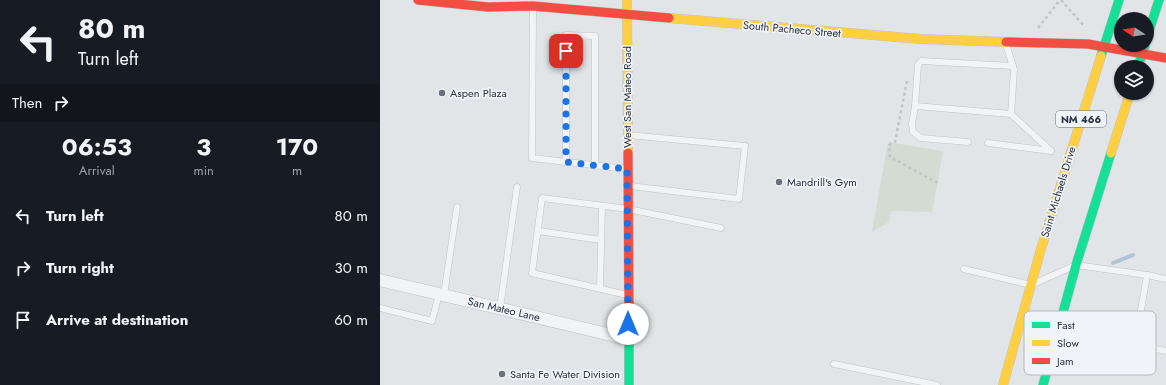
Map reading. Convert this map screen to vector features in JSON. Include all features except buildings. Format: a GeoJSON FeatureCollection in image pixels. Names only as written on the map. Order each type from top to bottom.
{"type":"FeatureCollection","features":[{"type":"Feature","properties":{"kind":"street","name":"South Pacheco Street"},"geometry":{"type":"LineString","coordinates":[[418,0],[488,7],[533,6],[922,39],[1088,44],[1142,55],[1166,58]]}},
{"type":"Feature","properties":{"kind":"street","name":"West San Mateo Road"},"geometry":{"type":"LineString","coordinates":[[627,0],[628,385]]}},
{"type":"Feature","properties":{"kind":"street","name":"Saint Michaels Drive"},"geometry":{"type":"LineString","coordinates":[[1003,385],[1031,285],[1119,0]]}},
{"type":"Feature","properties":{"kind":"street"},"geometry":{"type":"LineString","coordinates":[[1154,15],[1159,0]]}},
{"type":"Feature","properties":{"kind":"street"},"geometry":{"type":"LineString","coordinates":[[1140,60],[1143,52]]}},
{"type":"Feature","properties":{"kind":"street","name":"NM 466"},"geometry":{"type":"LineString","coordinates":[[1063,311],[1076,265],[1128,100]]}},
{"type":"Feature","properties":{"kind":"street","name":"San Mateo Lane"},"geometry":{"type":"LineString","coordinates":[[380,280],[628,339]]}},
{"type":"Feature","properties":{"kind":"street","name":"NM 466"},"geometry":{"type":"LineString","coordinates":[[1043,385],[1046,375]]}},
{"type":"Feature","properties":{"kind":"lane"},"geometry":{"type":"LineString","coordinates":[[533,6],[532,158],[627,169]]}},
{"type":"Feature","properties":{"kind":"lane"},"geometry":{"type":"LineString","coordinates":[[566,162],[566,35],[595,36],[595,166]]}},
{"type":"Feature","properties":{"kind":"lane"},"geometry":{"type":"LineString","coordinates":[[1005,41],[1014,70],[1010,114]]}},
{"type":"Feature","properties":{"kind":"lane"},"geometry":{"type":"LineString","coordinates":[[968,142],[921,138],[914,132],[912,124],[918,65],[921,61],[1013,66]]}},
{"type":"Feature","properties":{"kind":"lane"},"geometry":{"type":"LineString","coordinates":[[915,106],[1010,114],[1051,151],[988,143]]}},
{"type":"Feature","properties":{"kind":"lane"},"geometry":{"type":"LineString","coordinates":[[627,134],[745,146],[739,199],[627,186]]}},
{"type":"Feature","properties":{"kind":"lane"},"geometry":{"type":"LineString","coordinates":[[500,308],[517,187]]}},
{"type":"Feature","properties":{"kind":"lane"},"geometry":{"type":"LineString","coordinates":[[628,295],[532,273],[542,198],[628,209],[721,228]]}},
{"type":"Feature","properties":{"kind":"lane"},"geometry":{"type":"LineString","coordinates":[[600,288],[602,206]]}},
{"type":"Feature","properties":{"kind":"lane"},"geometry":{"type":"LineString","coordinates":[[380,308],[432,321],[441,294],[457,207]]}},
{"type":"Feature","properties":{"kind":"lane"},"geometry":{"type":"LineString","coordinates":[[538,231],[601,240]]}},
{"type":"Feature","properties":{"kind":"lane"},"geometry":{"type":"LineString","coordinates":[[964,269],[1031,285],[1076,265],[1166,278]]}},
{"type":"Feature","properties":{"kind":"lane"},"geometry":{"type":"LineString","coordinates":[[1141,311],[1147,275]]}},
{"type":"Feature","properties":{"kind":"lane"},"geometry":{"type":"LineString","coordinates":[[1156,349],[1166,351]]}},
{"type":"Feature","properties":{"kind":"lane"},"geometry":{"type":"LineString","coordinates":[[834,364],[938,385]]}},
{"type":"Feature","properties":{"kind":"path"},"geometry":{"type":"LineString","coordinates":[[1036,31],[1061,0],[1085,27]]}},
{"type":"Feature","properties":{"kind":"path"},"geometry":{"type":"LineString","coordinates":[[906,81],[895,142],[889,145],[890,157],[938,183]]}},
{"type":"Feature","properties":{"kind":"shaded area"},"geometry":{"type":"Polygon","coordinates":[[[888,142],[943,151],[933,208],[932,212],[891,211],[889,222],[872,232],[888,142]]]}},
{"type":"Feature","properties":{"kind":"waterway"},"geometry":{"type":"LineString","coordinates":[[1113,263],[1133,255]]}},
{"type":"Feature","properties":{"kind":"traffic: fast"},"geometry":{"type":"LineString","coordinates":[[1101,56],[1119,0]]}},
{"type":"Feature","properties":{"kind":"traffic: fast"},"geometry":{"type":"LineString","coordinates":[[1154,15],[1159,0]]}},
{"type":"Feature","properties":{"kind":"traffic: fast"},"geometry":{"type":"LineString","coordinates":[[1140,60],[1143,52]]}},
{"type":"Feature","properties":{"kind":"traffic: fast"},"geometry":{"type":"LineString","coordinates":[[1063,311],[1111,153]]}},
{"type":"Feature","properties":{"kind":"traffic: fast"},"geometry":{"type":"LineString","coordinates":[[629,322],[629,385]]}},
{"type":"Feature","properties":{"kind":"traffic: fast"},"geometry":{"type":"LineString","coordinates":[[1043,385],[1046,375]]}},
{"type":"Feature","properties":{"kind":"traffic: slow"},"geometry":{"type":"LineString","coordinates":[[627,0],[628,153]]}},
{"type":"Feature","properties":{"kind":"traffic: slow"},"geometry":{"type":"LineString","coordinates":[[669,18],[921,39],[1006,42]]}},
{"type":"Feature","properties":{"kind":"traffic: slow"},"geometry":{"type":"LineString","coordinates":[[1003,385],[1041,249],[1101,56]]}},
{"type":"Feature","properties":{"kind":"traffic: slow"},"geometry":{"type":"LineString","coordinates":[[1111,153],[1128,100]]}},
{"type":"Feature","properties":{"kind":"traffic: jam"},"geometry":{"type":"LineString","coordinates":[[418,0],[488,7],[533,6],[669,18]]}},
{"type":"Feature","properties":{"kind":"traffic: jam"},"geometry":{"type":"LineString","coordinates":[[1006,42],[1088,44],[1166,58]]}},
{"type":"Feature","properties":{"kind":"traffic: jam"},"geometry":{"type":"LineString","coordinates":[[628,153],[629,322]]}},
{"type":"Feature","properties":{"kind":"place","name":"Aspen Plaza"},"geometry":{"type":"Point","coordinates":[442,93]}},
{"type":"Feature","properties":{"kind":"place","name":"Mandrill's Gym"},"geometry":{"type":"Point","coordinates":[779,182]}},
{"type":"Feature","properties":{"kind":"place","name":"Santa Fe Water Division"},"geometry":{"type":"Point","coordinates":[502,374]}},
{"type":"Feature","properties":{"kind":"route"},"geometry":{"type":"LineString","coordinates":[[566,51],[566,162],[627,169],[628,324]]}}]}
